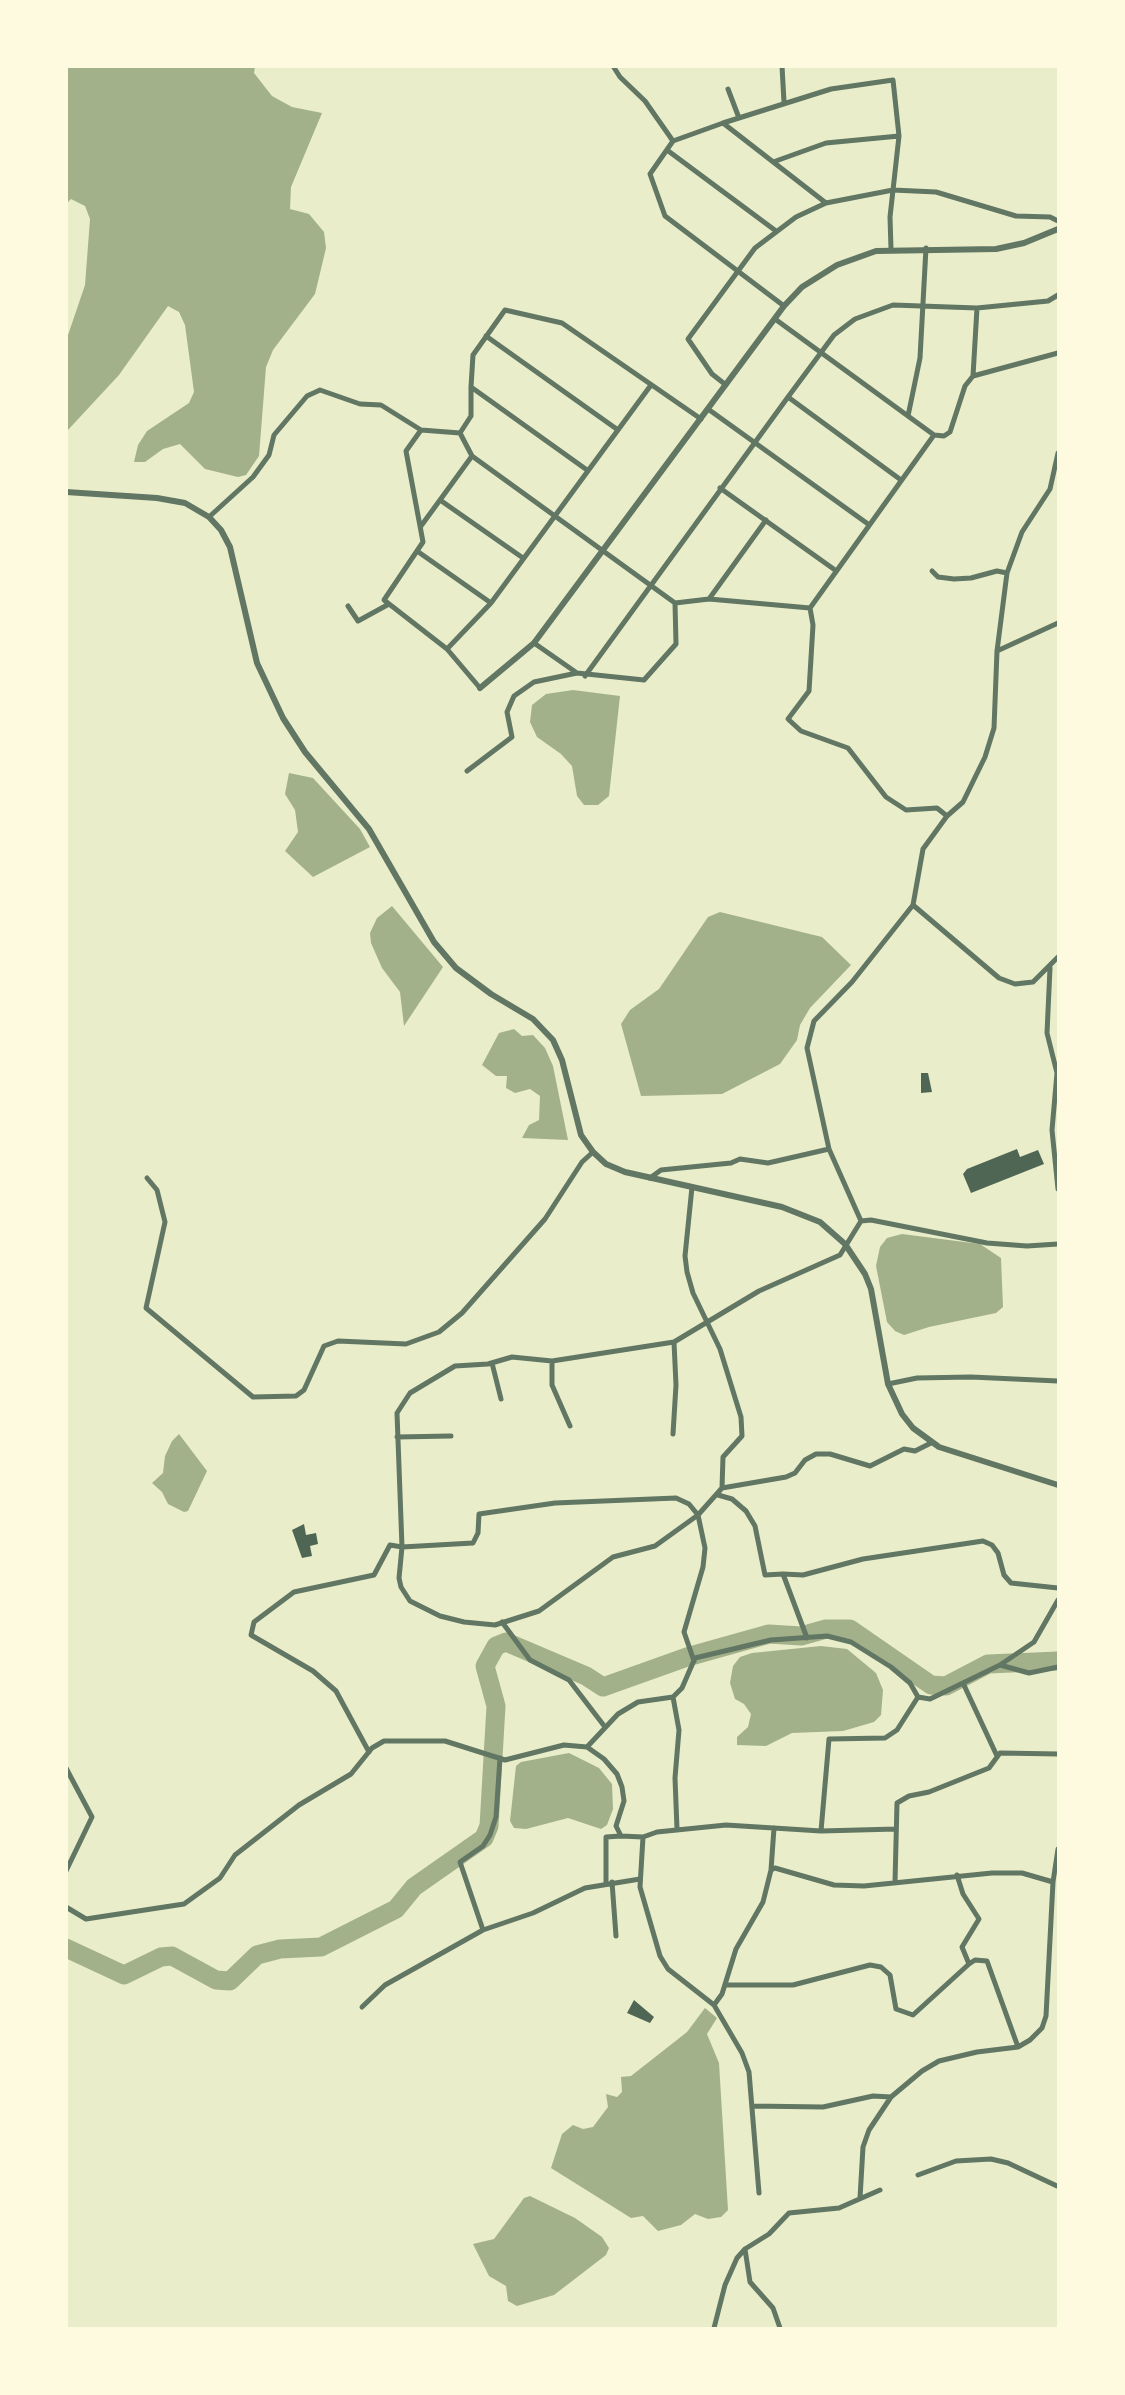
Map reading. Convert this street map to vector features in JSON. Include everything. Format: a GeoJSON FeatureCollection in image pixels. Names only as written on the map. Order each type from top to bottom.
{"type":"FeatureCollection","features":[{"type":"Feature","properties":{"kind":"street"},"geometry":{"type":"LineString","coordinates":[[613,66],[620,78],[646,100],[673,141]]}},
{"type":"Feature","properties":{"kind":"street"},"geometry":{"type":"LineString","coordinates":[[782,66],[784,102]]}},
{"type":"Feature","properties":{"kind":"street"},"geometry":{"type":"LineString","coordinates":[[784,306],[665,216],[650,174],[673,141],[784,102],[831,89],[893,80],[898,136],[891,249]]}},
{"type":"Feature","properties":{"kind":"street"},"geometry":{"type":"LineString","coordinates":[[728,89],[739,118]]}},
{"type":"Feature","properties":{"kind":"street"},"geometry":{"type":"LineString","coordinates":[[723,123],[825,203]]}},
{"type":"Feature","properties":{"kind":"street"},"geometry":{"type":"LineString","coordinates":[[773,162],[826,143],[898,136]]}},
{"type":"Feature","properties":{"kind":"street"},"geometry":{"type":"LineString","coordinates":[[667,150],[776,231]]}},
{"type":"Feature","properties":{"kind":"street"},"geometry":{"type":"LineString","coordinates":[[726,384],[712,374],[688,339],[755,248],[776,231],[825,203],[893,190],[936,192],[1016,216],[1050,217],[1059,221]]}},
{"type":"Feature","properties":{"kind":"street"},"geometry":{"type":"LineString","coordinates":[[421,430],[406,451],[423,542],[384,600],[447,649],[480,688],[534,643],[784,306],[802,288],[837,265],[876,251],[926,248],[996,249],[1024,243],[1059,229]]}},
{"type":"Feature","properties":{"kind":"street"},"geometry":{"type":"LineString","coordinates":[[908,416],[918,380],[926,248]]}},
{"type":"Feature","properties":{"kind":"street"},"geometry":{"type":"LineString","coordinates":[[585,676],[834,335],[855,319],[893,306],[976,308],[1048,301],[1059,295]]}},
{"type":"Feature","properties":{"kind":"street"},"geometry":{"type":"LineString","coordinates":[[775,319],[934,435],[944,436],[950,432],[965,386],[973,376],[976,308]]}},
{"type":"Feature","properties":{"kind":"street"},"geometry":{"type":"LineString","coordinates":[[460,433],[471,416],[473,355],[505,310],[562,323],[701,419]]}},
{"type":"Feature","properties":{"kind":"street"},"geometry":{"type":"LineString","coordinates":[[486,336],[618,430]]}},
{"type":"Feature","properties":{"kind":"street"},"geometry":{"type":"LineString","coordinates":[[973,376],[1059,353]]}},
{"type":"Feature","properties":{"kind":"street"},"geometry":{"type":"LineString","coordinates":[[447,649],[491,603],[651,385]]}},
{"type":"Feature","properties":{"kind":"street"},"geometry":{"type":"LineString","coordinates":[[471,387],[587,470]]}},
{"type":"Feature","properties":{"kind":"street"},"geometry":{"type":"LineString","coordinates":[[209,517],[253,477],[269,455],[274,435],[307,396],[320,390],[360,404],[381,405],[421,430],[460,433]]}},
{"type":"Feature","properties":{"kind":"street"},"geometry":{"type":"LineString","coordinates":[[788,397],[901,480]]}},
{"type":"Feature","properties":{"kind":"street"},"geometry":{"type":"LineString","coordinates":[[708,409],[868,524]]}},
{"type":"Feature","properties":{"kind":"street"},"geometry":{"type":"LineString","coordinates":[[460,433],[472,456],[675,603],[709,599],[810,608]]}},
{"type":"Feature","properties":{"kind":"street"},"geometry":{"type":"LineString","coordinates":[[934,435],[810,608],[813,625],[809,691],[788,719],[801,732],[848,748],[886,797],[906,810],[937,808],[947,816]]}},
{"type":"Feature","properties":{"kind":"street"},"geometry":{"type":"LineString","coordinates":[[861,1221],[830,1149],[807,1048],[814,1021],[852,982],[913,905],[923,849],[947,816],[963,802],[985,757],[994,728],[997,651],[1007,573],[1022,532],[1050,489],[1059,453]]}},
{"type":"Feature","properties":{"kind":"street"},"geometry":{"type":"LineString","coordinates":[[421,526],[472,456]]}},
{"type":"Feature","properties":{"kind":"street"},"geometry":{"type":"LineString","coordinates":[[720,488],[835,570]]}},
{"type":"Feature","properties":{"kind":"street"},"geometry":{"type":"LineString","coordinates":[[66,492],[158,498],[185,503],[209,517],[230,547],[257,663],[283,718],[305,752],[369,829],[434,942],[456,968],[491,994],[533,1019],[552,1040],[562,1060],[580,1135],[593,1152],[606,1164],[650,1178],[803,1214],[820,1222],[845,1244],[857,1259],[871,1289],[888,1384],[902,1415],[931,1443],[953,1453],[1059,1485]]}},
{"type":"Feature","properties":{"kind":"street"},"geometry":{"type":"LineString","coordinates":[[440,500],[523,558]]}},
{"type":"Feature","properties":{"kind":"street"},"geometry":{"type":"LineString","coordinates":[[709,599],[766,520]]}},
{"type":"Feature","properties":{"kind":"street"},"geometry":{"type":"LineString","coordinates":[[417,551],[491,603]]}},
{"type":"Feature","properties":{"kind":"street"},"geometry":{"type":"LineString","coordinates":[[932,571],[938,577],[954,579],[971,578],[997,570],[1007,573]]}},
{"type":"Feature","properties":{"kind":"street"},"geometry":{"type":"LineString","coordinates":[[534,643],[585,676],[644,680],[676,644],[675,603]]}},
{"type":"Feature","properties":{"kind":"street"},"geometry":{"type":"LineString","coordinates":[[348,606],[358,621],[389,604]]}},
{"type":"Feature","properties":{"kind":"street"},"geometry":{"type":"LineString","coordinates":[[997,651],[1059,623]]}},
{"type":"Feature","properties":{"kind":"street"},"geometry":{"type":"LineString","coordinates":[[467,771],[512,737],[507,712],[514,696],[534,682],[577,673]]}},
{"type":"Feature","properties":{"kind":"street"},"geometry":{"type":"LineString","coordinates":[[913,905],[999,978],[1015,984],[1034,982],[1059,957]]}},
{"type":"Feature","properties":{"kind":"street"},"geometry":{"type":"LineString","coordinates":[[1050,968],[1047,1033],[1057,1073],[1052,1130],[1059,1189]]}},
{"type":"Feature","properties":{"kind":"street"},"geometry":{"type":"LineString","coordinates":[[650,1178],[661,1170],[731,1163],[740,1159],[768,1163],[830,1149]]}},
{"type":"Feature","properties":{"kind":"street"},"geometry":{"type":"LineString","coordinates":[[147,1178],[157,1190],[165,1222],[146,1308],[253,1397],[296,1396],[304,1390],[324,1346],[338,1341],[406,1344],[439,1332],[462,1313],[503,1269],[545,1219],[582,1162],[593,1152]]}},
{"type":"Feature","properties":{"kind":"street"},"geometry":{"type":"LineString","coordinates":[[692,1187],[685,1256],[687,1272],[693,1293],[707,1321],[720,1349],[741,1417],[742,1436],[723,1457],[722,1488],[718,1495],[698,1515],[655,1546],[613,1557],[539,1611],[482,1625],[440,1616],[410,1601],[399,1578],[402,1547],[397,1413],[410,1393],[455,1366],[492,1363],[512,1357],[552,1361],[674,1342],[707,1321],[759,1291],[840,1255],[861,1221],[871,1220],[987,1243],[1027,1247],[1059,1244]]}},
{"type":"Feature","properties":{"kind":"street"},"geometry":{"type":"LineString","coordinates":[[673,1434],[676,1385],[674,1342]]}},
{"type":"Feature","properties":{"kind":"street"},"geometry":{"type":"LineString","coordinates":[[552,1361],[552,1385],[570,1426]]}},
{"type":"Feature","properties":{"kind":"street"},"geometry":{"type":"LineString","coordinates":[[492,1363],[501,1399]]}},
{"type":"Feature","properties":{"kind":"street"},"geometry":{"type":"LineString","coordinates":[[888,1384],[918,1378],[971,1377],[1059,1381]]}},
{"type":"Feature","properties":{"kind":"street"},"geometry":{"type":"LineString","coordinates":[[397,1437],[451,1436]]}},
{"type":"Feature","properties":{"kind":"street"},"geometry":{"type":"LineString","coordinates":[[722,1488],[747,1481],[786,1477],[816,1454],[830,1454],[870,1466],[904,1449],[915,1451],[931,1443]]}},
{"type":"Feature","properties":{"kind":"street"},"geometry":{"type":"LineString","coordinates":[[718,1495],[732,1499],[746,1511],[755,1526],[765,1575],[803,1575],[863,1559],[983,1541],[992,1545],[998,1553],[1004,1574],[1011,1583],[1059,1588]]}},
{"type":"Feature","properties":{"kind":"street"},"geometry":{"type":"LineString","coordinates":[[369,1752],[336,1691],[313,1671],[251,1634],[254,1622],[294,1592],[374,1575],[390,1545],[402,1547],[473,1543],[478,1533],[479,1514],[542,1504],[677,1498],[690,1504],[698,1515],[705,1548],[703,1567],[684,1632],[694,1660],[682,1688],[673,1697],[638,1702],[618,1714],[587,1747]]}},
{"type":"Feature","properties":{"kind":"street"},"geometry":{"type":"LineString","coordinates":[[783,1574],[807,1638]]}},
{"type":"Feature","properties":{"kind":"street"},"geometry":{"type":"LineString","coordinates":[[918,1697],[930,1699],[964,1683],[1000,1665],[1034,1642],[1059,1600]]}},
{"type":"Feature","properties":{"kind":"street"},"geometry":{"type":"LineString","coordinates":[[502,1622],[530,1660],[569,1680],[605,1727]]}},
{"type":"Feature","properties":{"kind":"street"},"geometry":{"type":"LineString","coordinates":[[694,1660],[771,1640],[827,1636],[851,1642],[891,1667],[910,1683],[918,1697]]}},
{"type":"Feature","properties":{"kind":"street"},"geometry":{"type":"LineString","coordinates":[[1000,1665],[1029,1673],[1059,1667]]}},
{"type":"Feature","properties":{"kind":"street"},"geometry":{"type":"LineString","coordinates":[[964,1683],[997,1757]]}},
{"type":"Feature","properties":{"kind":"street"},"geometry":{"type":"LineString","coordinates":[[673,1697],[678,1730],[675,1777],[677,1829]]}},
{"type":"Feature","properties":{"kind":"street"},"geometry":{"type":"LineString","coordinates":[[821,1831],[829,1739],[885,1738],[897,1730],[918,1697]]}},
{"type":"Feature","properties":{"kind":"street"},"geometry":{"type":"LineString","coordinates":[[66,1907],[86,1919],[184,1903],[220,1878],[234,1855],[299,1805],[351,1774],[369,1752],[384,1741],[445,1741],[505,1760],[564,1745],[587,1747],[604,1759],[617,1774],[622,1787],[624,1801],[616,1826],[621,1836]]}},
{"type":"Feature","properties":{"kind":"street"},"geometry":{"type":"LineString","coordinates":[[895,1882],[897,1803],[909,1796],[929,1792],[989,1768],[1000,1753],[1059,1754]]}},
{"type":"Feature","properties":{"kind":"street"},"geometry":{"type":"LineString","coordinates":[[483,1930],[460,1862],[482,1846],[491,1835],[496,1817],[496,1785],[500,1758]]}},
{"type":"Feature","properties":{"kind":"street"},"geometry":{"type":"LineString","coordinates":[[66,1768],[92,1817],[66,1871]]}},
{"type":"Feature","properties":{"kind":"street"},"geometry":{"type":"LineString","coordinates":[[616,1936],[606,1837],[643,1837],[677,1829],[726,1825],[821,1831],[896,1829]]}},
{"type":"Feature","properties":{"kind":"street"},"geometry":{"type":"LineString","coordinates":[[714,2005],[725,1985],[736,1949],[763,1902],[771,1870],[774,1828]]}},
{"type":"Feature","properties":{"kind":"street"},"geometry":{"type":"LineString","coordinates":[[643,1837],[640,1887],[660,1956],[668,1969],[714,2005],[742,2053],[749,2072],[759,2193]]}},
{"type":"Feature","properties":{"kind":"street"},"geometry":{"type":"LineString","coordinates":[[860,2198],[863,2147],[869,2130],[891,2097],[922,2071],[939,2061],[977,2052],[1018,2047],[1042,2028],[1046,2016],[1053,1882],[1059,1849]]}},
{"type":"Feature","properties":{"kind":"street"},"geometry":{"type":"LineString","coordinates":[[771,1870],[775,1868],[834,1885],[864,1886],[957,1875],[1021,1874],[1053,1882]]}},
{"type":"Feature","properties":{"kind":"street"},"geometry":{"type":"LineString","coordinates":[[957,1875],[963,1894],[979,1919],[962,1947],[969,1964]]}},
{"type":"Feature","properties":{"kind":"street"},"geometry":{"type":"LineString","coordinates":[[362,2007],[385,1985],[483,1930],[609,1882],[640,1879]]}},
{"type":"Feature","properties":{"kind":"street"},"geometry":{"type":"LineString","coordinates":[[725,1985],[793,1984],[870,1965],[881,1967],[890,1975],[896,2009],[914,2015],[969,1964],[975,1961],[989,1963],[1018,2047]]}},
{"type":"Feature","properties":{"kind":"street"},"geometry":{"type":"LineString","coordinates":[[752,2106],[823,2107],[873,2096],[891,2097]]}},
{"type":"Feature","properties":{"kind":"street"},"geometry":{"type":"LineString","coordinates":[[918,2175],[956,2161],[991,2159],[1008,2163],[1057,2186]]}},
{"type":"Feature","properties":{"kind":"street"},"geometry":{"type":"LineString","coordinates":[[714,2329],[725,2285],[737,2258],[746,2249],[769,2234],[789,2213],[839,2208],[880,2190]]}},
{"type":"Feature","properties":{"kind":"street"},"geometry":{"type":"LineString","coordinates":[[746,2249],[750,2282],[773,2308],[780,2329]]}},
{"type":"Feature","properties":{"kind":"shaded area"},"geometry":{"type":"Polygon","coordinates":[[[67,66],[255,67],[254,73],[272,96],[292,107],[322,113],[291,187],[290,209],[309,214],[324,232],[326,248],[315,294],[273,350],[266,367],[259,456],[246,475],[238,477],[205,469],[180,444],[163,449],[145,462],[134,462],[138,445],[147,431],[189,403],[194,392],[185,325],[179,312],[168,306],[119,375],[67,431],[67,338],[85,285],[90,219],[85,206],[71,199],[67,203],[67,66]]]}},
{"type":"Feature","properties":{"kind":"shaded area"},"geometry":{"type":"Polygon","coordinates":[[[573,690],[620,696],[609,796],[598,805],[584,805],[577,796],[572,766],[561,754],[537,737],[530,722],[532,705],[546,694],[573,690]]]}},
{"type":"Feature","properties":{"kind":"shaded area"},"geometry":{"type":"Polygon","coordinates":[[[289,773],[313,778],[360,829],[370,847],[313,877],[285,851],[298,832],[295,810],[285,794],[289,773]]]}},
{"type":"Feature","properties":{"kind":"shaded area"},"geometry":{"type":"Polygon","coordinates":[[[392,906],[443,967],[404,1026],[400,992],[382,968],[371,943],[370,933],[377,918],[392,906]]]}},
{"type":"Feature","properties":{"kind":"shaded area"},"geometry":{"type":"Polygon","coordinates":[[[720,912],[822,937],[851,965],[810,1008],[800,1025],[797,1040],[780,1064],[722,1094],[641,1096],[621,1024],[630,1010],[659,989],[708,917],[720,912]]]}},
{"type":"Feature","properties":{"kind":"shaded area"},"geometry":{"type":"Polygon","coordinates":[[[514,1029],[522,1036],[533,1035],[545,1048],[553,1066],[568,1140],[522,1138],[529,1125],[539,1120],[540,1096],[530,1089],[515,1093],[506,1088],[507,1076],[496,1076],[482,1065],[499,1033],[514,1029]]]}},
{"type":"Feature","properties":{"kind":"shaded area"},"geometry":{"type":"Polygon","coordinates":[[[902,1234],[980,1244],[1001,1258],[1003,1307],[996,1313],[904,1335],[895,1331],[887,1322],[876,1266],[880,1247],[887,1238],[902,1234]]]}},
{"type":"Feature","properties":{"kind":"shaded area"},"geometry":{"type":"Polygon","coordinates":[[[179,1434],[207,1471],[188,1511],[184,1512],[168,1504],[162,1492],[152,1483],[163,1473],[165,1456],[172,1441],[179,1434]]]}},
{"type":"Feature","properties":{"kind":"shaded area"},"geometry":{"type":"Polygon","coordinates":[[[821,1646],[847,1649],[876,1673],[883,1690],[881,1715],[874,1722],[843,1731],[792,1733],[766,1746],[737,1745],[737,1737],[748,1727],[751,1714],[744,1704],[735,1699],[730,1683],[733,1666],[740,1657],[752,1653],[821,1646]]]}},
{"type":"Feature","properties":{"kind":"shaded area"},"geometry":{"type":"Polygon","coordinates":[[[569,1753],[599,1768],[612,1784],[613,1809],[607,1825],[601,1829],[568,1818],[526,1829],[514,1828],[510,1821],[516,1766],[521,1762],[569,1753]]]}},
{"type":"Feature","properties":{"kind":"shaded area"},"geometry":{"type":"Polygon","coordinates":[[[705,2008],[717,2018],[707,2034],[719,2063],[728,2210],[721,2217],[708,2219],[695,2214],[681,2225],[658,2231],[643,2216],[631,2218],[551,2168],[562,2134],[573,2125],[583,2129],[593,2127],[608,2107],[606,2094],[617,2097],[622,2092],[621,2077],[631,2076],[687,2032],[705,2008]]]}},
{"type":"Feature","properties":{"kind":"shaded area"},"geometry":{"type":"Polygon","coordinates":[[[530,2196],[575,2218],[602,2237],[609,2248],[606,2255],[554,2295],[517,2306],[508,2301],[506,2286],[489,2276],[473,2244],[494,2239],[524,2198],[530,2196]]]}},
{"type":"Feature","properties":{"kind":"building"},"geometry":{"type":"Polygon","coordinates":[[[921,1073],[928,1073],[932,1092],[921,1093],[921,1073]]]}},
{"type":"Feature","properties":{"kind":"building"},"geometry":{"type":"Polygon","coordinates":[[[1017,1149],[1020,1157],[1038,1150],[1044,1164],[971,1193],[963,1174],[967,1169],[1017,1149]]]}},
{"type":"Feature","properties":{"kind":"building"},"geometry":{"type":"Polygon","coordinates":[[[304,1524],[306,1535],[316,1533],[318,1544],[310,1546],[312,1556],[302,1558],[292,1530],[304,1524]]]}},
{"type":"Feature","properties":{"kind":"building"},"geometry":{"type":"Polygon","coordinates":[[[634,2000],[654,2017],[650,2023],[627,2013],[634,2000]]]}},
{"type":"Feature","properties":{"kind":"waterway"},"geometry":{"type":"LineString","coordinates":[[66,1948],[124,1975],[161,1957],[172,1956],[216,1980],[230,1981],[257,1955],[280,1949],[321,1947],[396,1909],[414,1887],[484,1838],[489,1826],[496,1706],[485,1666],[496,1646],[506,1642],[586,1676],[603,1687],[687,1657],[769,1634],[801,1636],[826,1629],[850,1629],[931,1685],[946,1686],[988,1664],[1058,1661]]}}]}
